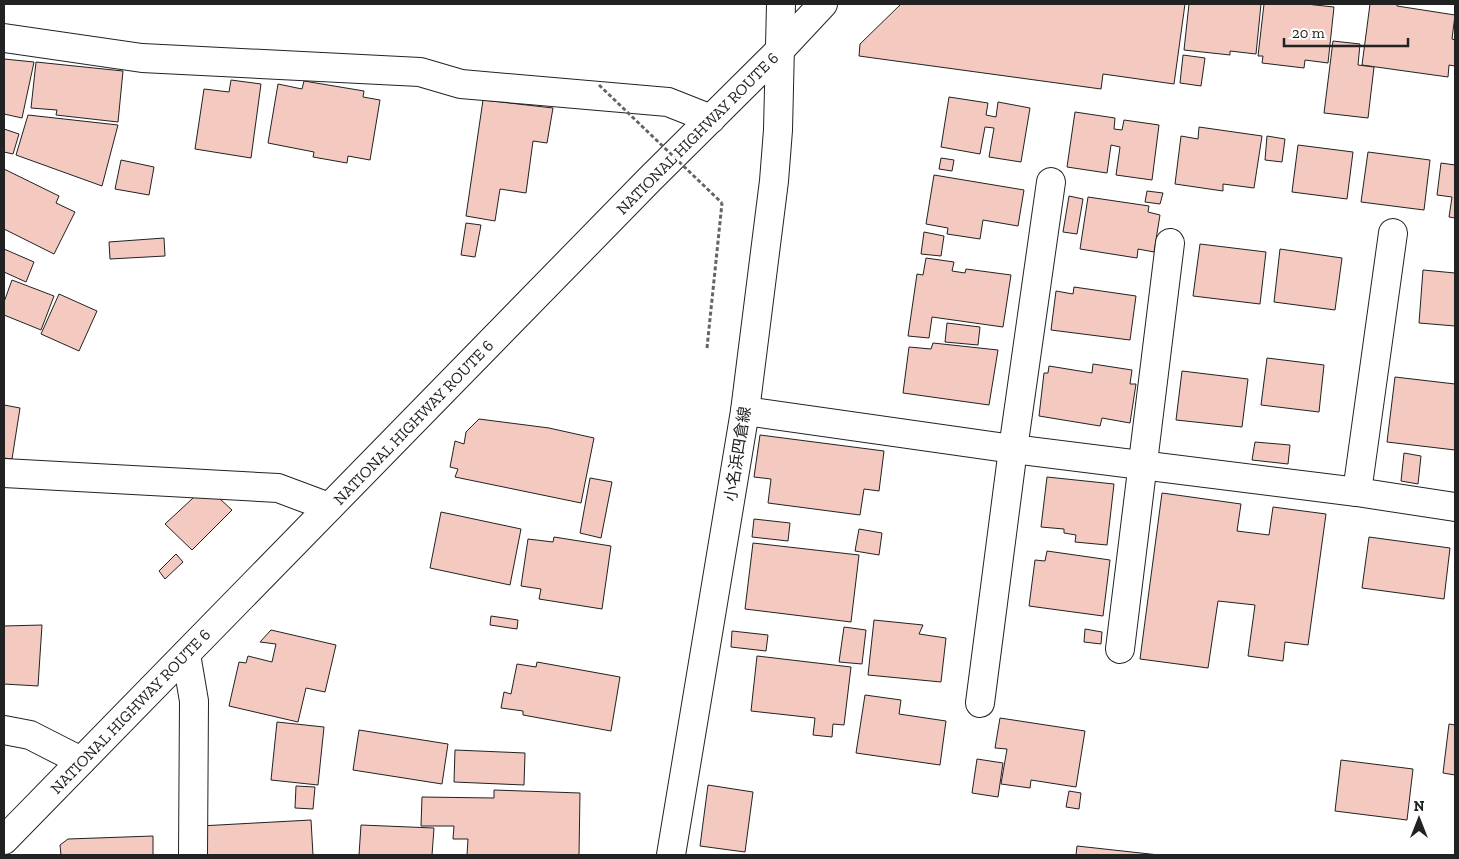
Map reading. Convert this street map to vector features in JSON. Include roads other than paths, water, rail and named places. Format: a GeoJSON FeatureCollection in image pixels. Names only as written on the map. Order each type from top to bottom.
{"type":"FeatureCollection","features":[{"type":"Feature","properties":{"kind":"main road","name":"小名浜四倉線"},"geometry":{"type":"LineString","coordinates":[[670,855],[744,411],[774,181],[778,130],[780,4]]}},
{"type":"Feature","properties":{"kind":"main road","name":"NATIONAL HIGHWAY ROUTE 6"},"geometry":{"type":"LineString","coordinates":[[4,840],[823,4]]}},
{"type":"Feature","properties":{"kind":"main road"},"geometry":{"type":"LineString","coordinates":[[4,38],[142,58],[420,72],[461,84],[668,102],[710,119]]}},
{"type":"Feature","properties":{"kind":"main road"},"geometry":{"type":"LineString","coordinates":[[980,703],[1013,449],[1051,182]]}},
{"type":"Feature","properties":{"kind":"main road"},"geometry":{"type":"LineString","coordinates":[[1357,492],[1393,233]]}},
{"type":"Feature","properties":{"kind":"main road"},"geometry":{"type":"LineString","coordinates":[[1120,648],[1170,243]]}},
{"type":"Feature","properties":{"kind":"main road"},"geometry":{"type":"LineString","coordinates":[[744,411],[1013,449],[1357,492],[1455,507]]}},
{"type":"Feature","properties":{"kind":"main road"},"geometry":{"type":"LineString","coordinates":[[4,473],[278,488],[329,508]]}},
{"type":"Feature","properties":{"kind":"main road"},"geometry":{"type":"LineString","coordinates":[[186,654],[194,701],[193,855]]}},
{"type":"Feature","properties":{"kind":"main road"},"geometry":{"type":"LineString","coordinates":[[4,730],[30,735],[81,762]]}}]}
